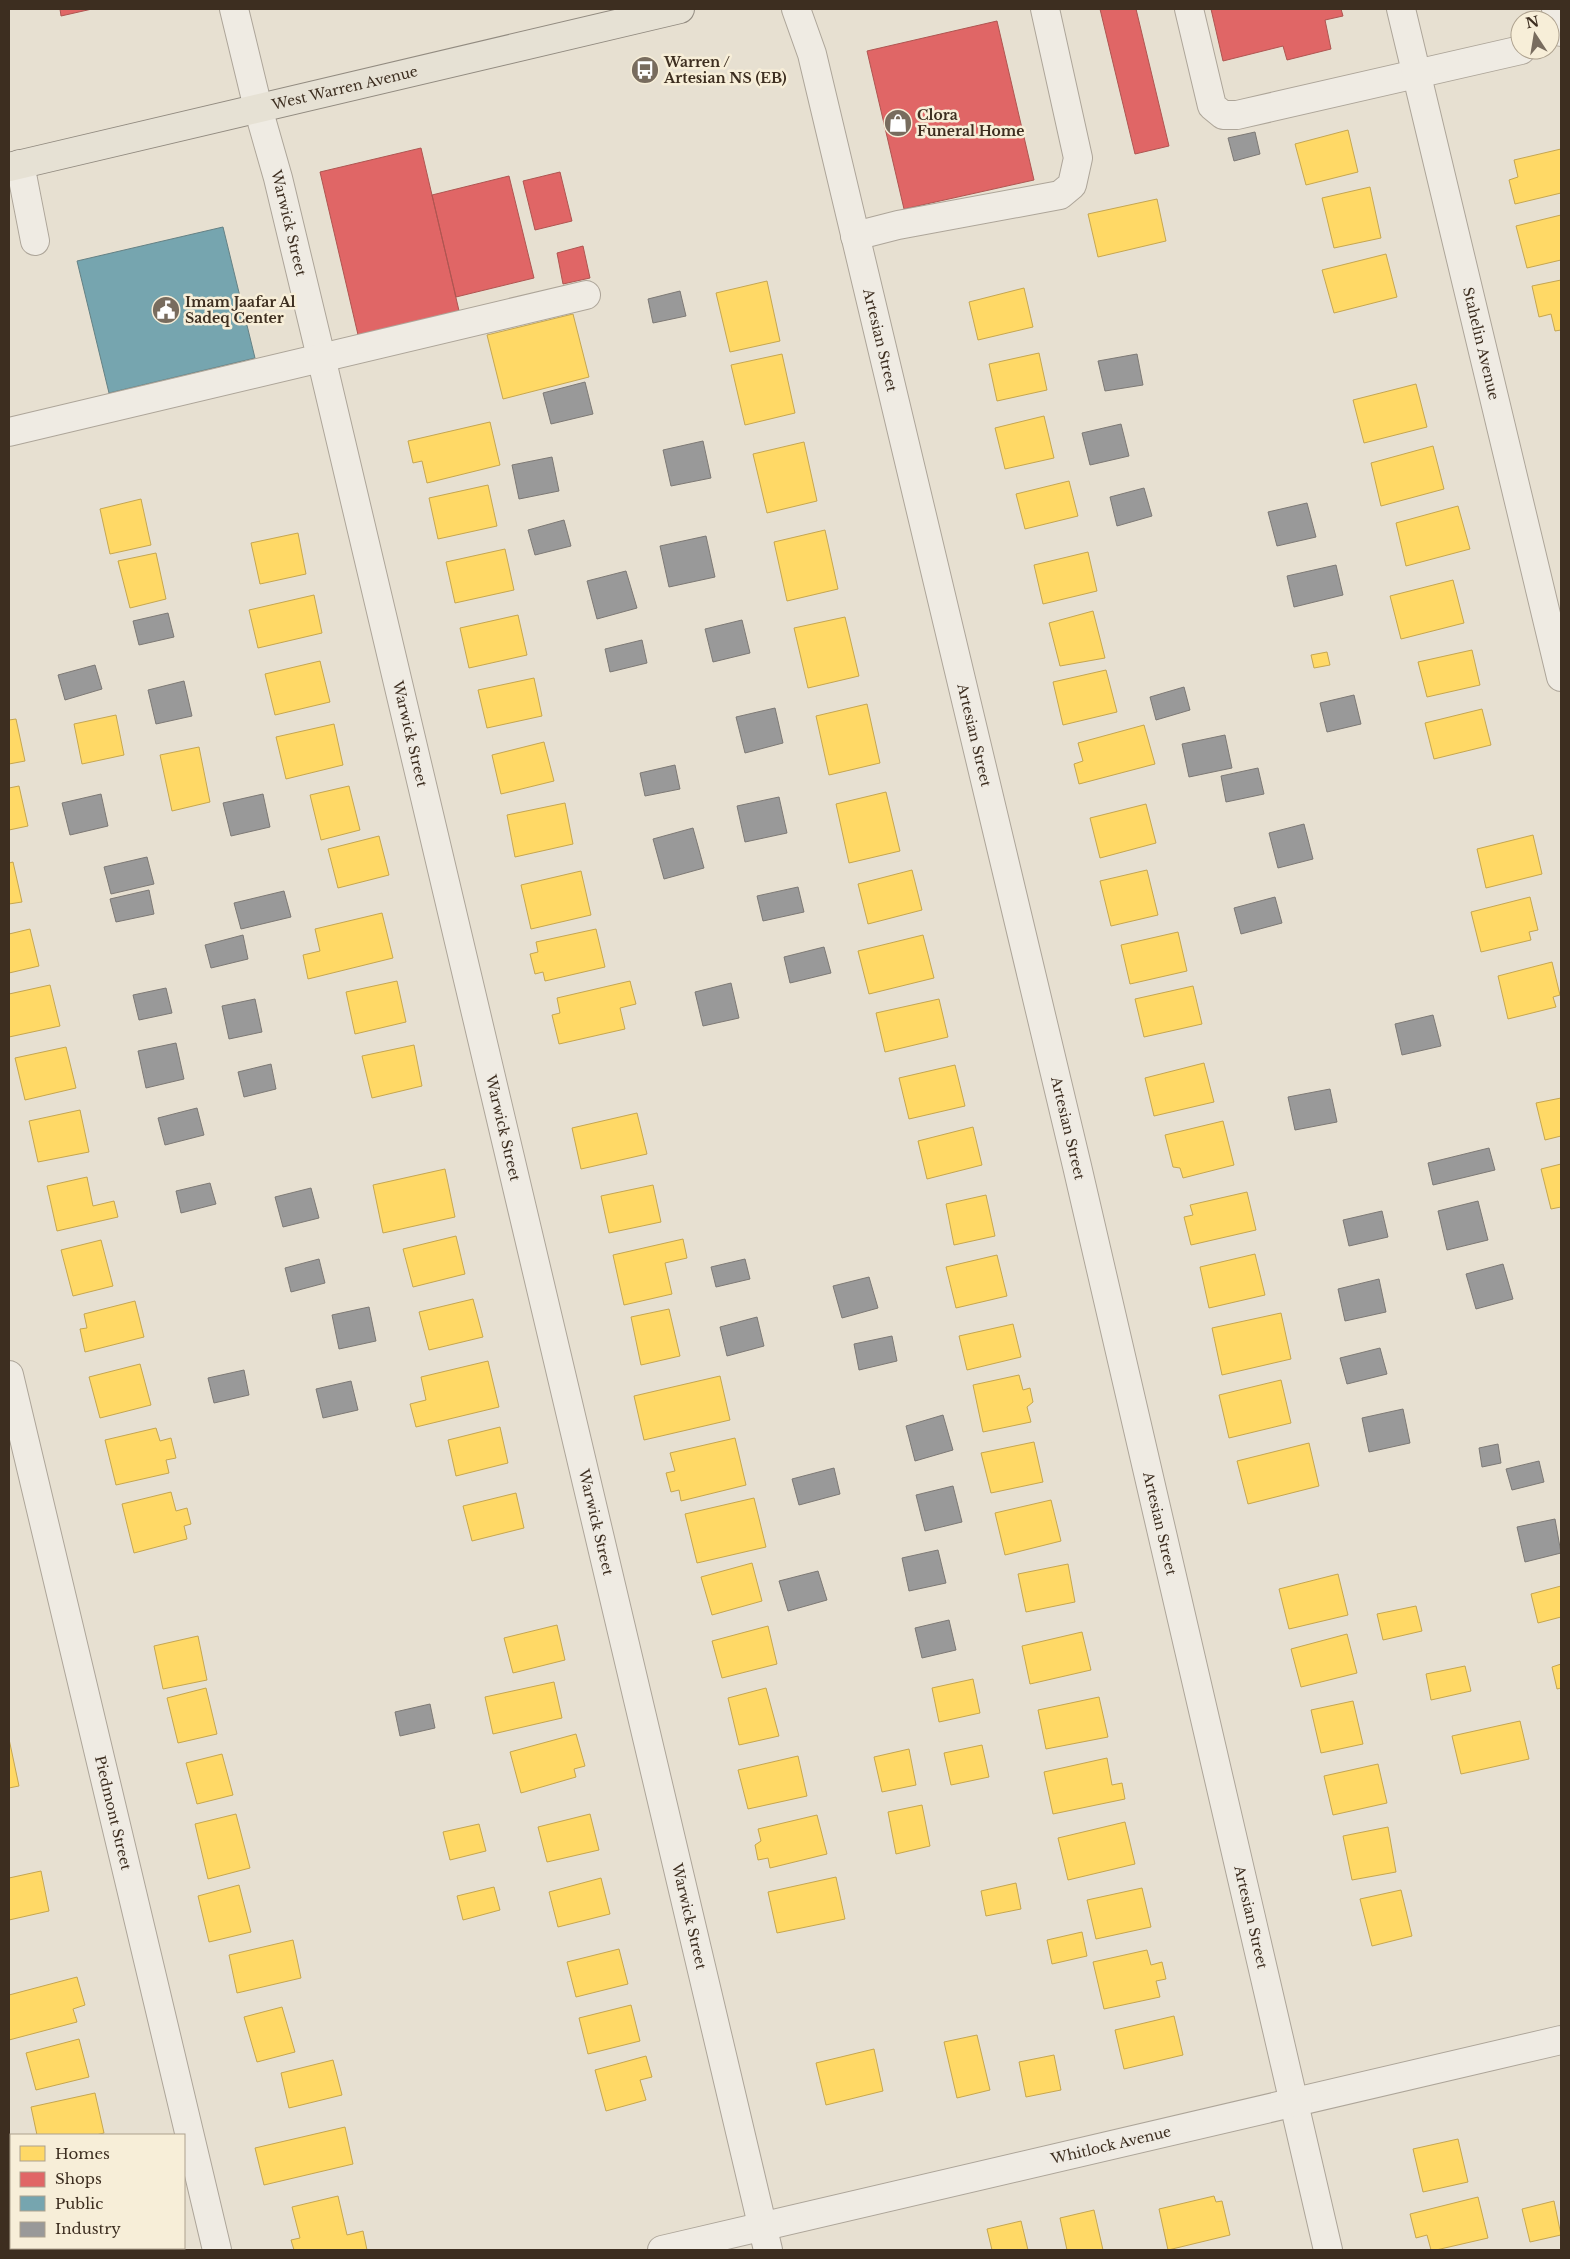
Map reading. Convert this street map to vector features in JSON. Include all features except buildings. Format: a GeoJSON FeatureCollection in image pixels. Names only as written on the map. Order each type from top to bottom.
{"type":"FeatureCollection","features":[{"type":"Feature","properties":{"kind":"main road","name":"West Warren Avenue"},"geometry":{"type":"LineString","coordinates":[[14,165],[680,9]]}},
{"type":"Feature","properties":{"kind":"street","name":"Warwick Street"},"geometry":{"type":"LineString","coordinates":[[234,9],[258,108],[278,178],[321,357],[765,2238]]}},
{"type":"Feature","properties":{"kind":"street","name":"Artesian Street"},"geometry":{"type":"LineString","coordinates":[[796,9],[812,54],[1074,1156],[1328,2250]]}},
{"type":"Feature","properties":{"kind":"street"},"geometry":{"type":"LineString","coordinates":[[855,236],[898,225],[1060,195],[1072,185],[1078,158],[1045,9]]}},
{"type":"Feature","properties":{"kind":"street"},"geometry":{"type":"LineString","coordinates":[[1189,9],[1212,106],[1223,115],[1237,115],[1510,52]]}},
{"type":"Feature","properties":{"kind":"street","name":"Stahelin Avenue"},"geometry":{"type":"LineString","coordinates":[[1401,9],[1561,677]]}},
{"type":"Feature","properties":{"kind":"street"},"geometry":{"type":"LineString","coordinates":[[1556,9],[1561,32]]}},
{"type":"Feature","properties":{"kind":"street"},"geometry":{"type":"LineString","coordinates":[[14,165],[35,240]]}},
{"type":"Feature","properties":{"kind":"street"},"geometry":{"type":"LineString","coordinates":[[9,432],[68,411],[321,357],[586,295]]}},
{"type":"Feature","properties":{"kind":"street","name":"Piedmont Street"},"geometry":{"type":"LineString","coordinates":[[9,1375],[217,2250]]}},
{"type":"Feature","properties":{"kind":"street","name":"Whitlock Avenue"},"geometry":{"type":"LineString","coordinates":[[662,2250],[765,2238],[1293,2102],[1561,2040]]}},
{"type":"Feature","properties":{"kind":"place","name":"Warren / Artesian NS (EB)"},"geometry":{"type":"Point","coordinates":[645,70]}},
{"type":"Feature","properties":{"kind":"place","name":"Clora Funeral Home"},"geometry":{"type":"Point","coordinates":[898,123]}},
{"type":"Feature","properties":{"kind":"place","name":"Imam Jaafar Al Sadeq Center"},"geometry":{"type":"Point","coordinates":[166,310]}}]}
